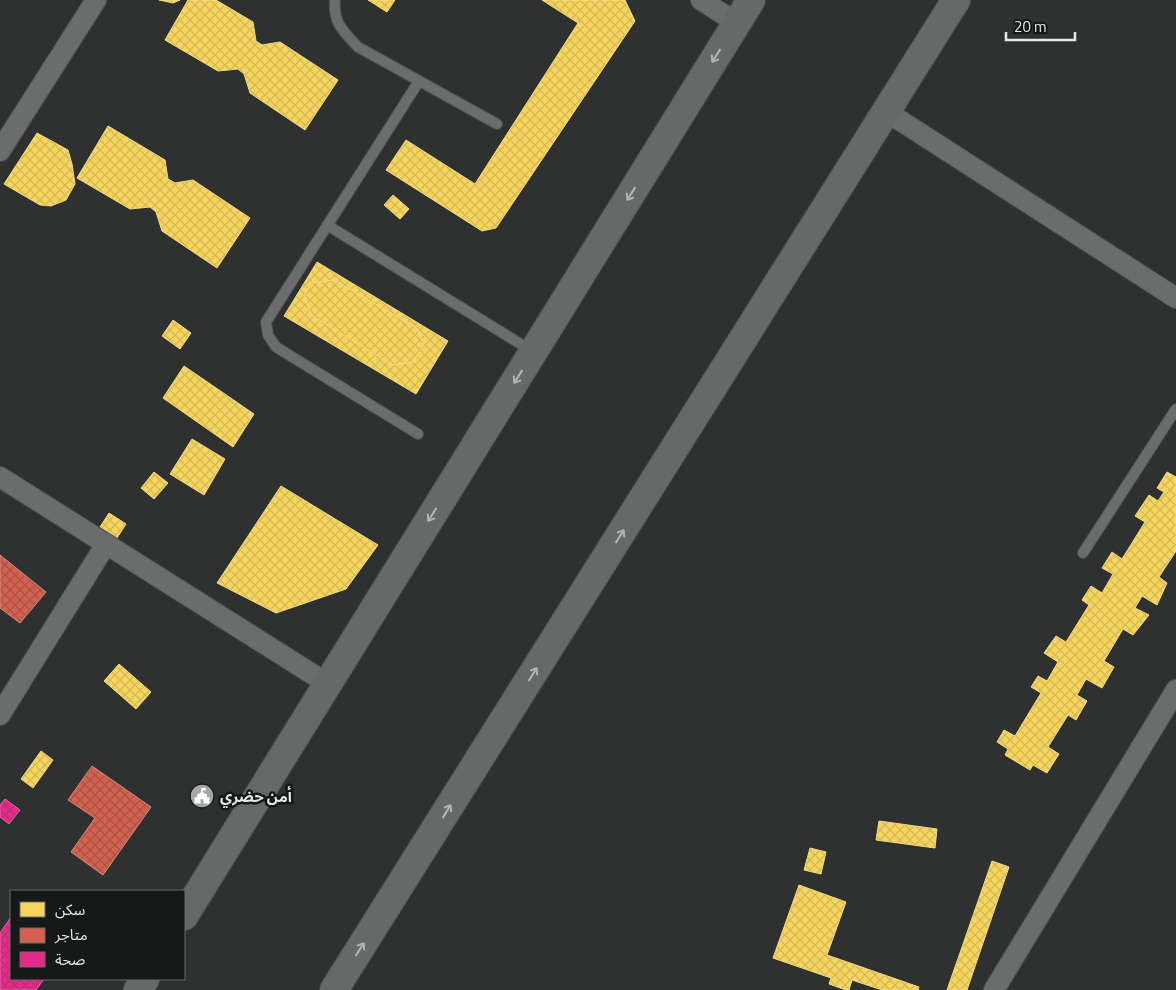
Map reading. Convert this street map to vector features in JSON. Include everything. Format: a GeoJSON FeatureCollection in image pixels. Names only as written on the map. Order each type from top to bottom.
{"type":"FeatureCollection","features":[{"type":"Feature","properties":{"kind":"main road"},"geometry":{"type":"LineString","coordinates":[[185,914],[751,0]]}},
{"type":"Feature","properties":{"kind":"main road"},"geometry":{"type":"LineString","coordinates":[[334,990],[956,0]]}},
{"type":"Feature","properties":{"kind":"street"},"geometry":{"type":"LineString","coordinates":[[0,150],[96,0]]}},
{"type":"Feature","properties":{"kind":"street"},"geometry":{"type":"LineString","coordinates":[[700,0],[737,23]]}},
{"type":"Feature","properties":{"kind":"street"},"geometry":{"type":"LineString","coordinates":[[887,112],[1176,298]]}},
{"type":"Feature","properties":{"kind":"street"},"geometry":{"type":"LineString","coordinates":[[0,477],[328,684]]}},
{"type":"Feature","properties":{"kind":"street"},"geometry":{"type":"LineString","coordinates":[[0,716],[106,544]]}},
{"type":"Feature","properties":{"kind":"street"},"geometry":{"type":"LineString","coordinates":[[994,990],[1176,690]]}},
{"type":"Feature","properties":{"kind":"lane"},"geometry":{"type":"LineString","coordinates":[[335,0],[334,12],[340,28],[358,47],[497,124]]}},
{"type":"Feature","properties":{"kind":"lane"},"geometry":{"type":"LineString","coordinates":[[418,434],[276,346],[268,335],[266,322],[419,81]]}},
{"type":"Feature","properties":{"kind":"lane"},"geometry":{"type":"LineString","coordinates":[[327,225],[533,352]]}},
{"type":"Feature","properties":{"kind":"lane"},"geometry":{"type":"LineString","coordinates":[[1083,553],[1176,409]]}},
{"type":"Feature","properties":{"kind":"building: سكن"},"geometry":{"type":"Polygon","coordinates":[[[159,0],[180,0],[173,3],[159,0]]]}},
{"type":"Feature","properties":{"kind":"building: سكن"},"geometry":{"type":"Polygon","coordinates":[[[188,0],[216,0],[253,22],[256,41],[262,45],[280,42],[338,80],[305,130],[250,93],[244,74],[238,69],[218,71],[165,40],[188,0]]]}},
{"type":"Feature","properties":{"kind":"building: سكن"},"geometry":{"type":"Polygon","coordinates":[[[368,0],[395,0],[387,12],[368,0]]]}},
{"type":"Feature","properties":{"kind":"building: سكن"},"geometry":{"type":"Polygon","coordinates":[[[542,0],[625,0],[635,21],[496,228],[482,231],[386,170],[406,140],[475,184],[578,23],[542,0]]]}},
{"type":"Feature","properties":{"kind":"building: سكن"},"geometry":{"type":"Polygon","coordinates":[[[108,126],[165,160],[168,179],[175,183],[193,180],[250,218],[217,268],[162,231],[156,212],[150,207],[130,209],[77,178],[108,126]]]}},
{"type":"Feature","properties":{"kind":"building: سكن"},"geometry":{"type":"Polygon","coordinates":[[[37,133],[68,150],[72,164],[75,184],[66,200],[51,206],[40,205],[4,184],[37,133]]]}},
{"type":"Feature","properties":{"kind":"building: سكن"},"geometry":{"type":"Polygon","coordinates":[[[393,195],[409,209],[400,219],[384,205],[393,195]]]}},
{"type":"Feature","properties":{"kind":"building: سكن"},"geometry":{"type":"Polygon","coordinates":[[[317,262],[448,341],[416,394],[284,316],[317,262]]]}},
{"type":"Feature","properties":{"kind":"building: سكن"},"geometry":{"type":"Polygon","coordinates":[[[334,280],[417,328],[424,345],[413,362],[393,365],[311,315],[304,296],[311,283],[334,280]]]}},
{"type":"Feature","properties":{"kind":"building: سكن"},"geometry":{"type":"Polygon","coordinates":[[[173,320],[191,333],[180,349],[162,336],[173,320]]]}},
{"type":"Feature","properties":{"kind":"building: سكن"},"geometry":{"type":"Polygon","coordinates":[[[184,366],[254,414],[233,447],[163,398],[184,366]]]}},
{"type":"Feature","properties":{"kind":"building: سكن"},"geometry":{"type":"Polygon","coordinates":[[[192,439],[225,459],[204,495],[170,474],[192,439]]]}},
{"type":"Feature","properties":{"kind":"building: سكن"},"geometry":{"type":"Polygon","coordinates":[[[154,472],[168,483],[154,499],[141,488],[154,472]]]}},
{"type":"Feature","properties":{"kind":"building: سكن"},"geometry":{"type":"Polygon","coordinates":[[[1167,472],[1176,477],[1176,551],[1159,577],[1167,583],[1157,605],[1142,596],[1135,608],[1149,615],[1133,635],[1123,629],[1104,661],[1114,667],[1102,688],[1086,679],[1077,695],[1087,701],[1076,720],[1068,715],[1048,747],[1059,754],[1047,773],[1033,765],[1030,770],[1005,755],[1008,749],[997,742],[1004,730],[1015,736],[1041,693],[1031,687],[1038,676],[1047,681],[1058,662],[1044,653],[1056,636],[1066,642],[1089,605],[1082,600],[1091,586],[1102,593],[1113,574],[1102,568],[1112,552],[1122,559],[1145,522],[1135,516],[1149,495],[1158,501],[1164,492],[1157,488],[1167,472]]]}},
{"type":"Feature","properties":{"kind":"building: سكن"},"geometry":{"type":"Polygon","coordinates":[[[281,486],[378,545],[346,589],[276,613],[217,583],[281,486]]]}},
{"type":"Feature","properties":{"kind":"building: سكن"},"geometry":{"type":"Polygon","coordinates":[[[109,513],[126,524],[117,538],[100,527],[109,513]]]}},
{"type":"Feature","properties":{"kind":"building: سكن"},"geometry":{"type":"Polygon","coordinates":[[[119,664],[151,692],[136,709],[104,681],[119,664]]]}},
{"type":"Feature","properties":{"kind":"building: سكن"},"geometry":{"type":"Polygon","coordinates":[[[41,751],[53,760],[33,788],[21,779],[41,751]]]}},
{"type":"Feature","properties":{"kind":"building: سكن"},"geometry":{"type":"Polygon","coordinates":[[[879,821],[937,829],[935,848],[876,840],[879,821]]]}},
{"type":"Feature","properties":{"kind":"building: سكن"},"geometry":{"type":"Polygon","coordinates":[[[810,848],[826,852],[821,874],[804,870],[810,848]]]}},
{"type":"Feature","properties":{"kind":"building: سكن"},"geometry":{"type":"Polygon","coordinates":[[[992,861],[1009,867],[967,990],[947,990],[992,861]]]}},
{"type":"Feature","properties":{"kind":"building: سكن"},"geometry":{"type":"Polygon","coordinates":[[[799,885],[846,902],[827,955],[919,987],[918,990],[882,990],[852,980],[849,990],[846,990],[829,984],[831,978],[773,958],[799,885]]]}},
{"type":"Feature","properties":{"kind":"building: متاجر"},"geometry":{"type":"Polygon","coordinates":[[[0,555],[46,592],[20,623],[0,608],[0,555]]]}},
{"type":"Feature","properties":{"kind":"building: متاجر"},"geometry":{"type":"Polygon","coordinates":[[[92,766],[151,807],[103,875],[71,852],[95,818],[68,800],[92,766]]]}},
{"type":"Feature","properties":{"kind":"building: صحة"},"geometry":{"type":"Polygon","coordinates":[[[5,799],[20,810],[9,824],[0,817],[0,805],[5,799]]]}},
{"type":"Feature","properties":{"kind":"building: صحة"},"geometry":{"type":"Polygon","coordinates":[[[10,918],[10,980],[43,980],[36,990],[0,990],[0,933],[10,918]]]}},
{"type":"Feature","properties":{"kind":"place","name":"أمن حضري"},"geometry":{"type":"Point","coordinates":[202,796]}}]}
